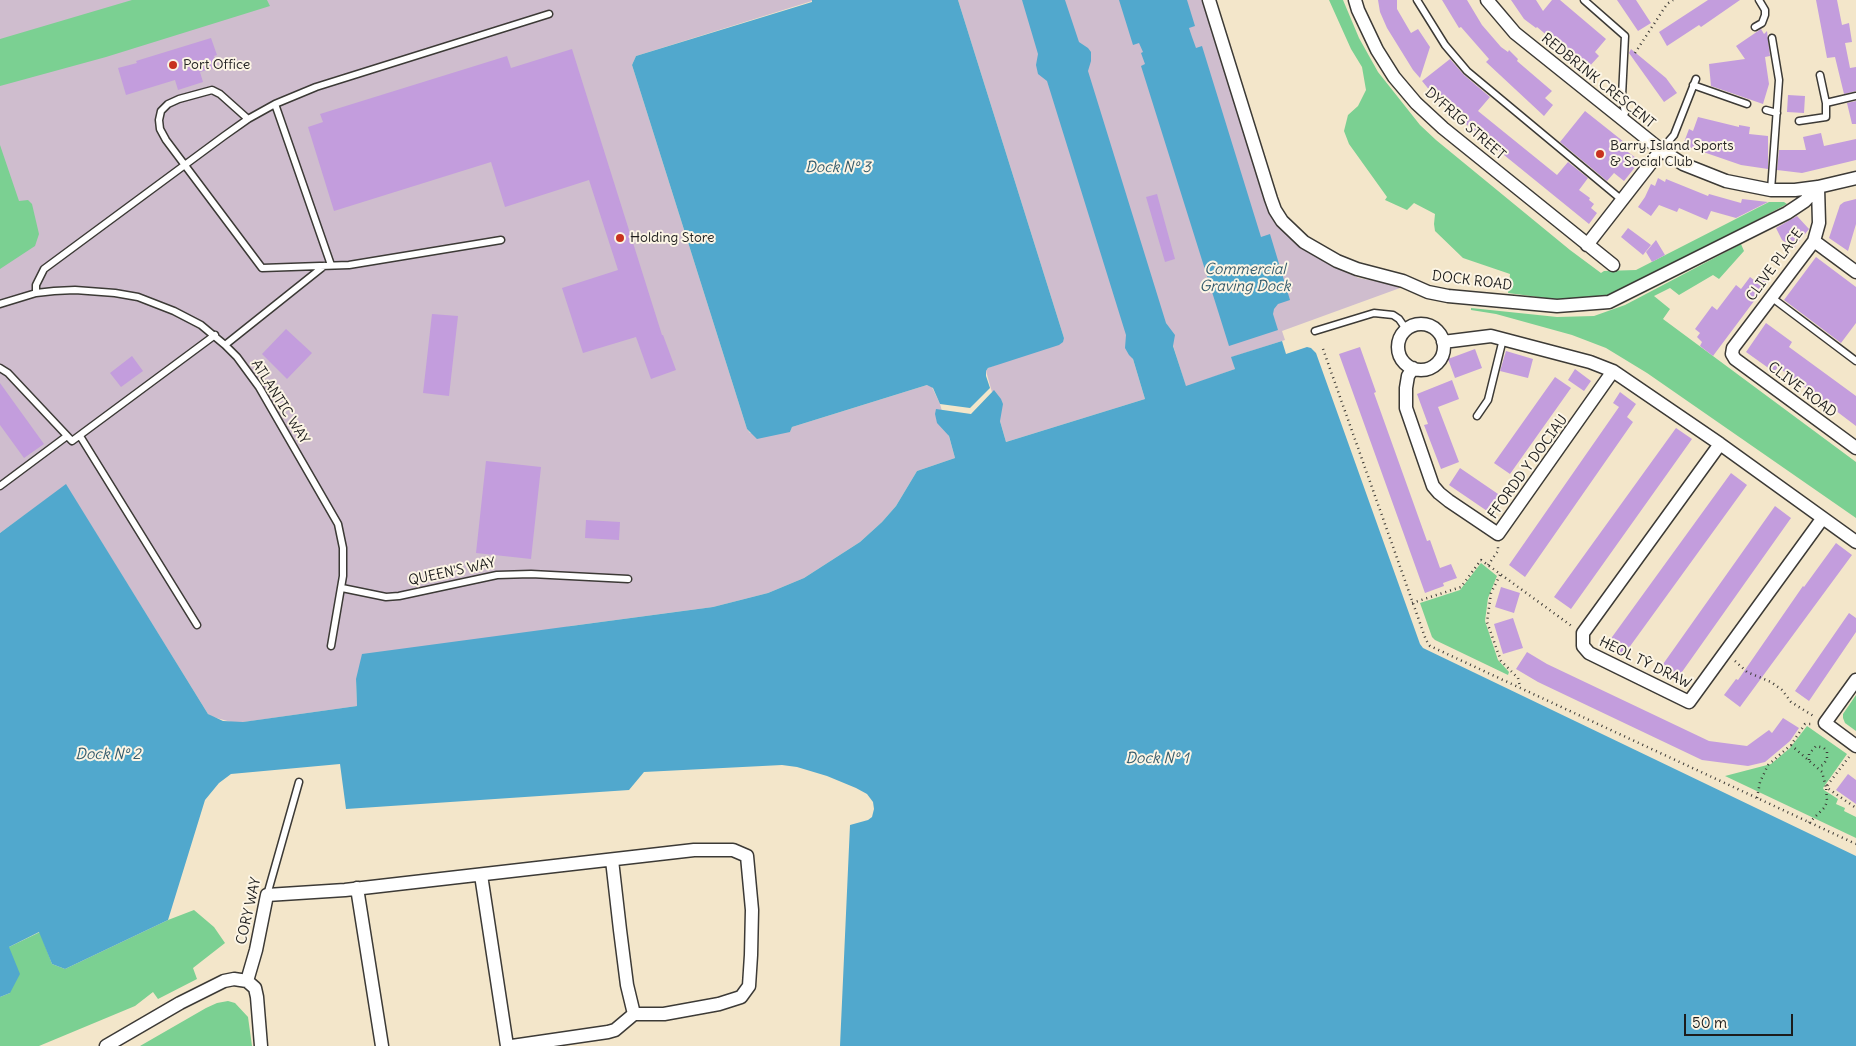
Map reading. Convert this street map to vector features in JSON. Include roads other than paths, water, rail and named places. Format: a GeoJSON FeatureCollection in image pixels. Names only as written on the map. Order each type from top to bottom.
{"type":"FeatureCollection","features":[{"type":"Feature","properties":{"kind":"street","name":"DOCK ROAD"},"geometry":{"type":"LineString","coordinates":[[1209,0],[1271,199],[1275,210],[1282,220],[1304,242],[1337,261],[1357,269],[1402,281],[1428,292],[1448,296],[1556,306],[1609,302],[1787,213],[1806,201],[1818,187]]}},
{"type":"Feature","properties":{"kind":"street","name":"DYFRIG STREET"},"geometry":{"type":"LineString","coordinates":[[1355,0],[1377,50],[1394,77],[1416,103],[1443,128],[1613,265]]}},
{"type":"Feature","properties":{"kind":"street","name":"REDBRINK CRESCENT"},"geometry":{"type":"LineString","coordinates":[[1487,0],[1515,32],[1661,150],[1683,164],[1710,176],[1771,190],[1818,187],[1856,178]]}},
{"type":"Feature","properties":{"kind":"street"},"geometry":{"type":"LineString","coordinates":[[1587,245],[1661,150]]}},
{"type":"Feature","properties":{"kind":"street","name":"CLIVE PLACE"},"geometry":{"type":"LineString","coordinates":[[1732,354],[1733,348],[1814,240],[1819,223],[1818,187]]}},
{"type":"Feature","properties":{"kind":"street"},"geometry":{"type":"LineString","coordinates":[[1814,240],[1856,272]]}},
{"type":"Feature","properties":{"kind":"street"},"geometry":{"type":"LineString","coordinates":[[1420,324],[1428,325],[1435,329],[1443,342],[1442,356],[1438,362],[1426,369],[1413,368],[1401,358],[1398,343],[1406,329],[1420,324]]}},
{"type":"Feature","properties":{"kind":"street"},"geometry":{"type":"LineString","coordinates":[[1443,342],[1482,336],[1503,339],[1590,362],[1613,372],[1720,444],[1856,542]]}},
{"type":"Feature","properties":{"kind":"street","name":"CLIVE ROAD"},"geometry":{"type":"LineString","coordinates":[[1732,354],[1856,448]]}},
{"type":"Feature","properties":{"kind":"street","name":"FFORDD Y DOCIAU"},"geometry":{"type":"LineString","coordinates":[[1413,368],[1408,376],[1406,408],[1433,486],[1438,493],[1498,534],[1613,372]]}},
{"type":"Feature","properties":{"kind":"street","name":"HEOL TŶ DRAW"},"geometry":{"type":"LineString","coordinates":[[1720,444],[1583,633],[1583,646],[1588,654],[1689,702],[1822,519]]}},
{"type":"Feature","properties":{"kind":"street"},"geometry":{"type":"LineString","coordinates":[[1853,750],[1825,723],[1856,680]]}},
{"type":"Feature","properties":{"kind":"street"},"geometry":{"type":"LineString","coordinates":[[267,895],[357,888],[694,850],[733,850],[747,856],[752,910],[751,955],[749,986],[741,997],[720,1004],[664,1014],[634,1014],[615,1030],[512,1046]]}},
{"type":"Feature","properties":{"kind":"street"},"geometry":{"type":"LineString","coordinates":[[612,860],[620,930],[634,1014]]}},
{"type":"Feature","properties":{"kind":"street"},"geometry":{"type":"LineString","coordinates":[[480,875],[508,1046]]}},
{"type":"Feature","properties":{"kind":"street"},"geometry":{"type":"LineString","coordinates":[[357,888],[382,1046]]}},
{"type":"Feature","properties":{"kind":"street","name":"CORY WAY"},"geometry":{"type":"LineString","coordinates":[[247,981],[256,950],[267,895]]}},
{"type":"Feature","properties":{"kind":"street"},"geometry":{"type":"LineString","coordinates":[[106,1046],[180,1003],[224,981],[234,979],[247,981],[255,988],[261,1046]]}},
{"type":"Feature","properties":{"kind":"lane"},"geometry":{"type":"LineString","coordinates":[[1417,0],[1446,45],[1467,71],[1622,200]]}},
{"type":"Feature","properties":{"kind":"lane"},"geometry":{"type":"LineString","coordinates":[[1584,0],[1624,36],[1622,96],[1625,113],[1621,118]]}},
{"type":"Feature","properties":{"kind":"lane"},"geometry":{"type":"LineString","coordinates":[[1755,27],[1762,23],[1765,15],[1765,10],[1759,0]]}},
{"type":"Feature","properties":{"kind":"lane"},"geometry":{"type":"LineString","coordinates":[[36,294],[38,278],[44,270],[248,119],[275,104],[316,87],[549,14]]}},
{"type":"Feature","properties":{"kind":"lane"},"geometry":{"type":"LineString","coordinates":[[1771,190],[1779,80],[1772,38]]}},
{"type":"Feature","properties":{"kind":"lane"},"geometry":{"type":"LineString","coordinates":[[1799,121],[1826,118],[1826,103],[1820,76]]}},
{"type":"Feature","properties":{"kind":"lane"},"geometry":{"type":"LineString","coordinates":[[1661,150],[1674,135],[1694,82],[1747,104]]}},
{"type":"Feature","properties":{"kind":"lane"},"geometry":{"type":"LineString","coordinates":[[248,119],[220,94],[212,90],[168,104],[161,111],[159,125],[162,134],[262,268],[349,265],[501,240]]}},
{"type":"Feature","properties":{"kind":"lane"},"geometry":{"type":"LineString","coordinates":[[1826,103],[1856,96]]}},
{"type":"Feature","properties":{"kind":"lane"},"geometry":{"type":"LineString","coordinates":[[275,104],[327,266]]}},
{"type":"Feature","properties":{"kind":"lane"},"geometry":{"type":"LineString","coordinates":[[1766,110],[1777,113]]}},
{"type":"Feature","properties":{"kind":"lane"},"geometry":{"type":"LineString","coordinates":[[225,345],[327,266]]}},
{"type":"Feature","properties":{"kind":"lane","name":"ATLANTIC WAY"},"geometry":{"type":"LineString","coordinates":[[0,304],[54,290],[82,290],[138,297],[186,317],[215,335],[237,357],[259,387],[338,524],[343,548],[342,588],[331,646]]}},
{"type":"Feature","properties":{"kind":"lane"},"geometry":{"type":"LineString","coordinates":[[1771,297],[1856,361]]}},
{"type":"Feature","properties":{"kind":"lane"},"geometry":{"type":"LineString","coordinates":[[1315,331],[1374,313],[1393,315],[1399,319],[1406,329]]}},
{"type":"Feature","properties":{"kind":"lane"},"geometry":{"type":"LineString","coordinates":[[0,368],[8,373],[72,441],[215,335]]}},
{"type":"Feature","properties":{"kind":"lane"},"geometry":{"type":"LineString","coordinates":[[1477,416],[1488,400],[1503,339]]}},
{"type":"Feature","properties":{"kind":"lane"},"geometry":{"type":"LineString","coordinates":[[0,486],[67,436]]}},
{"type":"Feature","properties":{"kind":"lane"},"geometry":{"type":"LineString","coordinates":[[80,436],[197,625]]}},
{"type":"Feature","properties":{"kind":"lane","name":"QUEEN'S WAY"},"geometry":{"type":"LineString","coordinates":[[342,588],[386,597],[399,596],[497,575],[531,574],[628,579]]}},
{"type":"Feature","properties":{"kind":"lane","name":"CORY WAY"},"geometry":{"type":"LineString","coordinates":[[267,895],[299,782]]}},
{"type":"Feature","properties":{"kind":"water","name":"Dock Nº 3"},"geometry":{"type":"Polygon","coordinates":[[[812,0],[958,0],[1064,338],[1063,342],[1059,345],[988,368],[986,376],[990,388],[970,408],[940,404],[933,388],[927,385],[792,427],[790,432],[757,439],[747,429],[632,65],[636,56],[812,2],[812,0]]]}},
{"type":"Feature","properties":{"kind":"water","name":"Dock Nº 1"},"geometry":{"type":"Polygon","coordinates":[[[1022,0],[1065,0],[1079,42],[1091,52],[1088,71],[1166,323],[1175,335],[1173,346],[1186,386],[1235,369],[1231,357],[1282,341],[1286,354],[1307,347],[1316,353],[1423,648],[1856,856],[1856,1046],[840,1046],[850,825],[872,817],[873,802],[867,794],[827,776],[797,767],[782,765],[644,772],[629,790],[346,809],[340,764],[231,774],[219,783],[205,800],[168,920],[65,969],[52,964],[39,932],[9,947],[20,974],[10,993],[0,997],[0,533],[66,484],[208,714],[223,721],[243,722],[357,706],[356,679],[362,654],[713,607],[768,593],[804,578],[860,542],[882,522],[896,506],[917,471],[955,458],[949,436],[937,423],[936,409],[971,414],[994,390],[1003,404],[1000,421],[1006,442],[1145,399],[1133,359],[1125,348],[1126,335],[1047,81],[1038,74],[1036,65],[1038,54],[1022,0]]]}},
{"type":"Feature","properties":{"kind":"water","name":"Commercial Graving Dock"},"geometry":{"type":"Polygon","coordinates":[[[1119,0],[1187,0],[1195,26],[1189,28],[1192,37],[1196,48],[1202,46],[1261,237],[1270,234],[1290,300],[1278,304],[1274,309],[1273,314],[1278,330],[1229,346],[1141,66],[1145,64],[1141,53],[1143,52],[1139,43],[1133,45],[1119,0]]]}},
{"type":"Feature","properties":{"kind":"place","name":"Port Office"},"geometry":{"type":"Point","coordinates":[173,65]}},
{"type":"Feature","properties":{"kind":"place","name":"Barry Island Sports & Social Club"},"geometry":{"type":"Point","coordinates":[1600,154]}},
{"type":"Feature","properties":{"kind":"place","name":"Holding Store"},"geometry":{"type":"Point","coordinates":[620,238]}},
{"type":"Feature","properties":{"kind":"water label","name":"Dock Nº 2"},"geometry":{"type":"Point","coordinates":[108,755]}}]}
